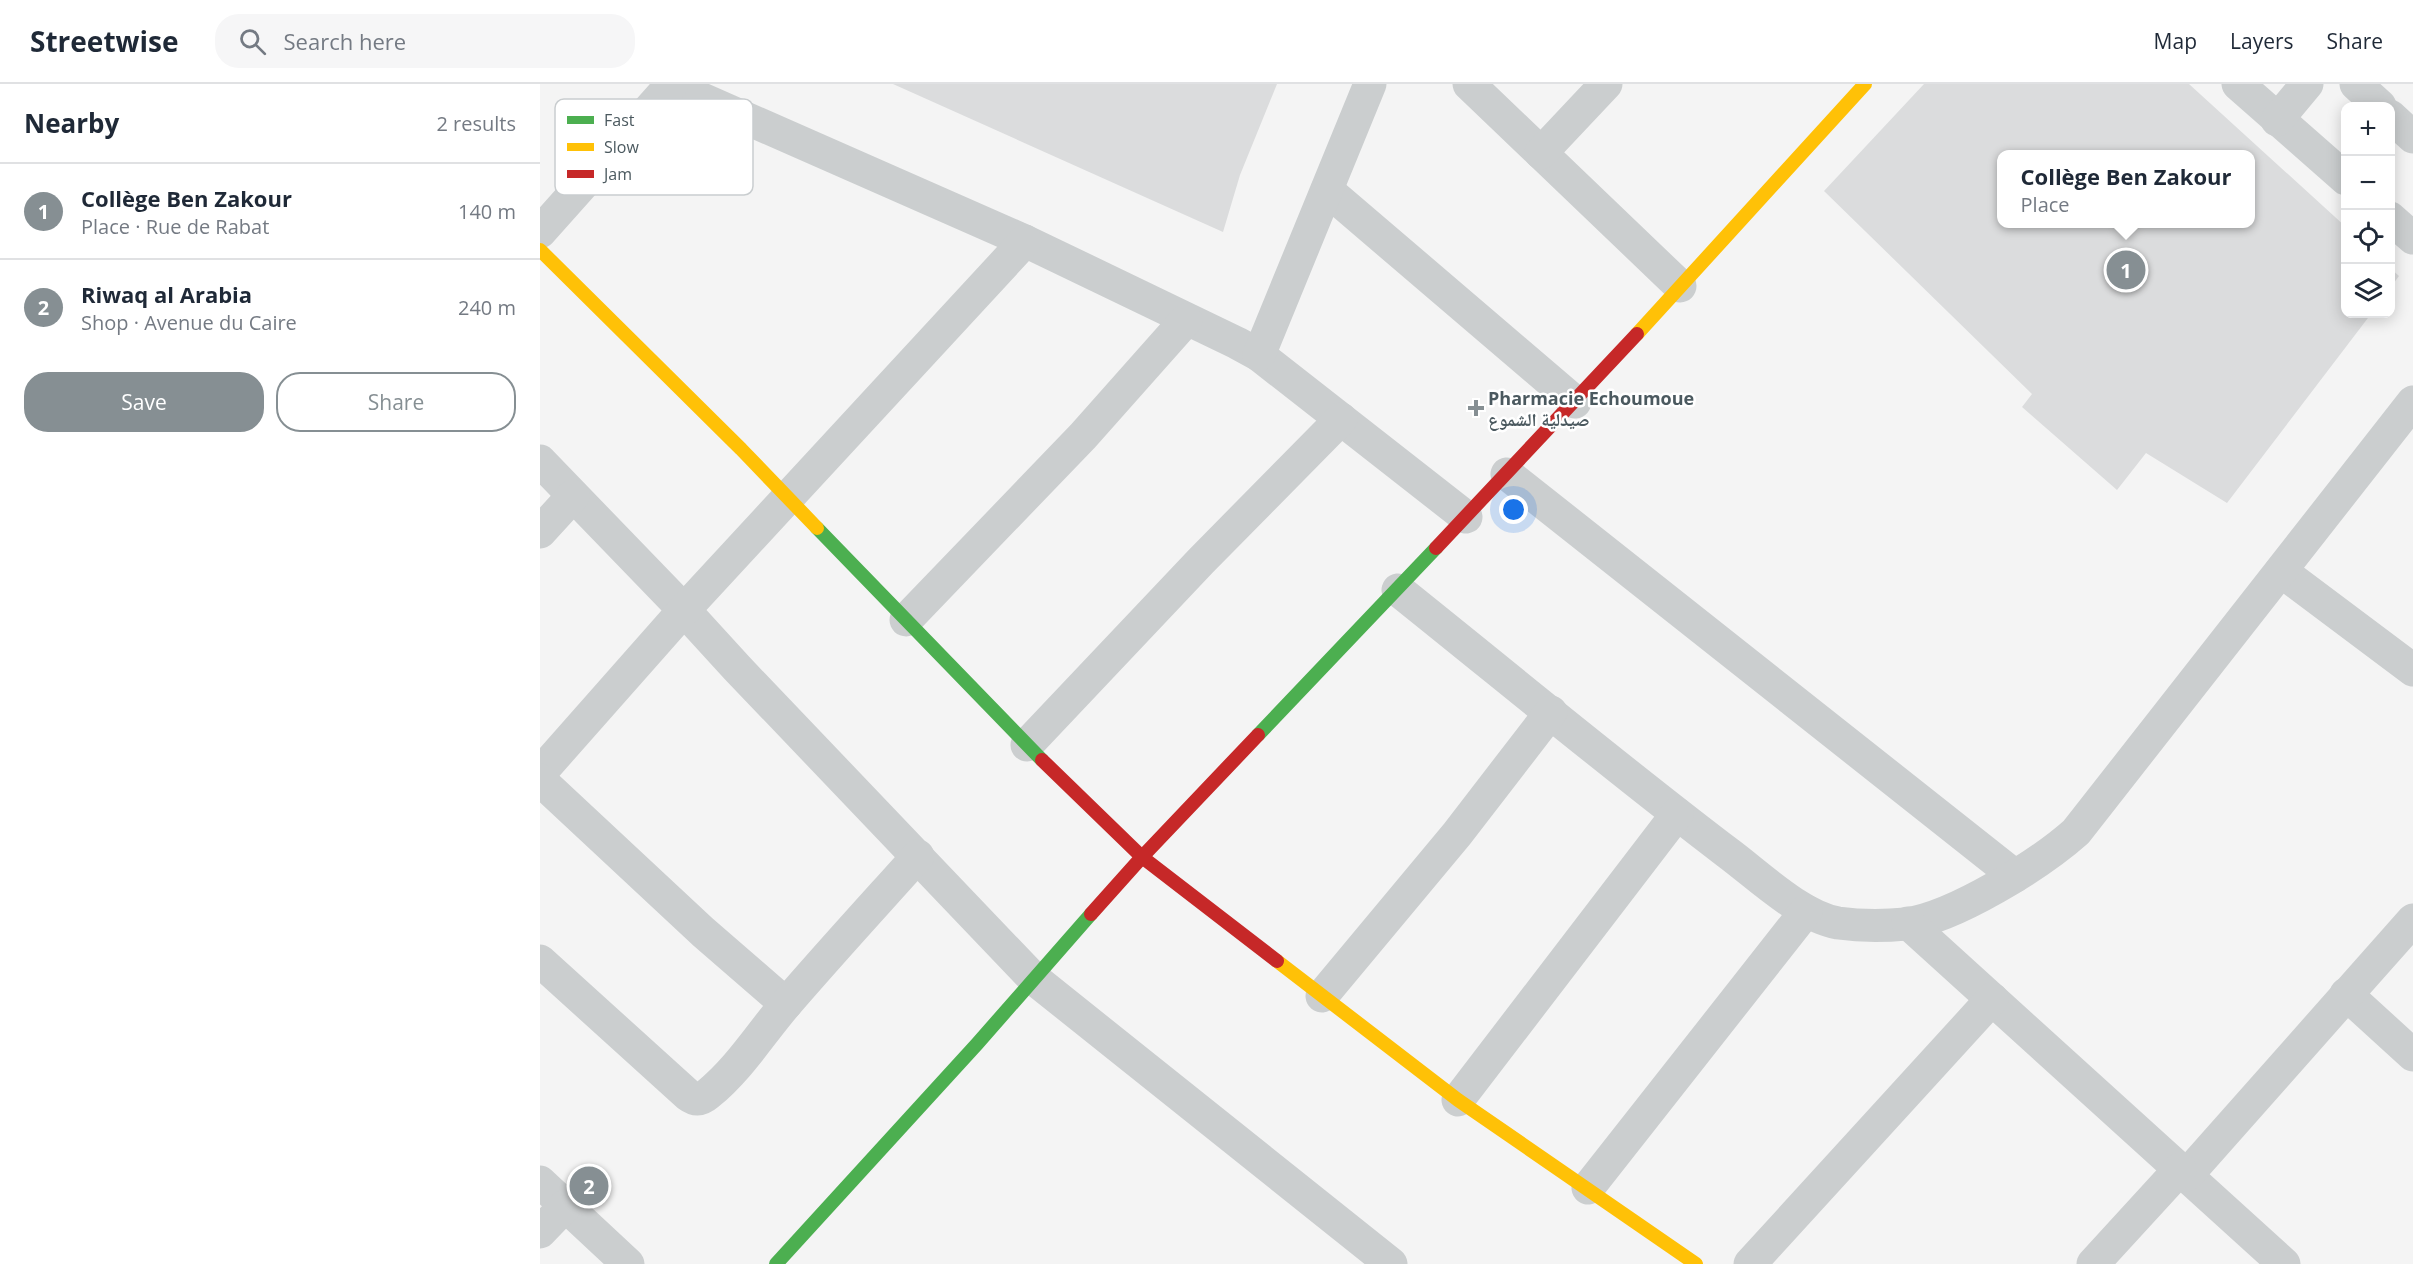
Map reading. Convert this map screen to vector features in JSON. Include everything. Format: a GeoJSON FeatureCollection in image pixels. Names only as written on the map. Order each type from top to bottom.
{"type":"FeatureCollection","features":[{"type":"Feature","properties":{"kind":"street"},"geometry":{"type":"LineString","coordinates":[[657,99],[670,84],[704,99]]}},
{"type":"Feature","properties":{"kind":"street"},"geometry":{"type":"LineString","coordinates":[[1259,355],[1370,84]]}},
{"type":"Feature","properties":{"kind":"street"},"geometry":{"type":"LineString","coordinates":[[1469,84],[1680,286]]}},
{"type":"Feature","properties":{"kind":"street"},"geometry":{"type":"LineString","coordinates":[[1541,153],[1606,84]]}},
{"type":"Feature","properties":{"kind":"street"},"geometry":{"type":"LineString","coordinates":[[776,1264],[977,1044],[1142,857],[1575,402],[1864,84]]}},
{"type":"Feature","properties":{"kind":"street"},"geometry":{"type":"LineString","coordinates":[[2238,84],[2341,175]]}},
{"type":"Feature","properties":{"kind":"street"},"geometry":{"type":"LineString","coordinates":[[2277,120],[2307,84]]}},
{"type":"Feature","properties":{"kind":"street"},"geometry":{"type":"LineString","coordinates":[[2356,84],[2376,102]]}},
{"type":"Feature","properties":{"kind":"street"},"geometry":{"type":"LineString","coordinates":[[2395,120],[2413,137]]}},
{"type":"Feature","properties":{"kind":"street"},"geometry":{"type":"LineString","coordinates":[[753,121],[1025,242],[1259,355],[1466,517]]}},
{"type":"Feature","properties":{"kind":"street"},"geometry":{"type":"LineString","coordinates":[[1327,190],[1575,402]]}},
{"type":"Feature","properties":{"kind":"street"},"geometry":{"type":"LineString","coordinates":[[540,232],[572,195]]}},
{"type":"Feature","properties":{"kind":"street"},"geometry":{"type":"LineString","coordinates":[[2395,222],[2413,238]]}},
{"type":"Feature","properties":{"kind":"street"},"geometry":{"type":"LineString","coordinates":[[540,773],[684,610],[1025,242]]}},
{"type":"Feature","properties":{"kind":"street"},"geometry":{"type":"LineString","coordinates":[[540,250],[788,497],[1027,745],[1142,857],[1458,1100],[1696,1264]]}},
{"type":"Feature","properties":{"kind":"street"},"geometry":{"type":"LineString","coordinates":[[906,620],[1083,436],[1186,320]]}},
{"type":"Feature","properties":{"kind":"street"},"geometry":{"type":"LineString","coordinates":[[1398,590],[1677,814],[1806,911],[1836,922],[1873,926],[1908,924],[1955,907],[2015,876],[2054,852],[2076,832],[2413,402]]}},
{"type":"Feature","properties":{"kind":"street"},"geometry":{"type":"LineString","coordinates":[[1027,745],[1201,561],[1341,419]]}},
{"type":"Feature","properties":{"kind":"street"},"geometry":{"type":"LineString","coordinates":[[540,462],[684,610],[1033,978],[1380,1261]]}},
{"type":"Feature","properties":{"kind":"street"},"geometry":{"type":"LineString","coordinates":[[1507,474],[2015,876]]}},
{"type":"Feature","properties":{"kind":"street"},"geometry":{"type":"LineString","coordinates":[[540,532],[573,496]]}},
{"type":"Feature","properties":{"kind":"street"},"geometry":{"type":"LineString","coordinates":[[2281,572],[2413,670]]}},
{"type":"Feature","properties":{"kind":"street"},"geometry":{"type":"LineString","coordinates":[[1322,996],[1457,834],[1551,712]]}},
{"type":"Feature","properties":{"kind":"street"},"geometry":{"type":"LineString","coordinates":[[540,780],[703,932],[786,1004]]}},
{"type":"Feature","properties":{"kind":"street"},"geometry":{"type":"LineString","coordinates":[[1458,1100],[1677,814]]}},
{"type":"Feature","properties":{"kind":"street"},"geometry":{"type":"LineString","coordinates":[[540,961],[696,1100],[709,1094],[734,1067],[786,1004],[918,856]]}},
{"type":"Feature","properties":{"kind":"street"},"geometry":{"type":"LineString","coordinates":[[1588,1188],[1806,911]]}},
{"type":"Feature","properties":{"kind":"street"},"geometry":{"type":"LineString","coordinates":[[2093,1264],[2184,1172],[2413,920]]}},
{"type":"Feature","properties":{"kind":"street"},"geometry":{"type":"LineString","coordinates":[[1908,924],[2284,1264]]}},
{"type":"Feature","properties":{"kind":"street"},"geometry":{"type":"LineString","coordinates":[[2346,994],[2413,1055]]}},
{"type":"Feature","properties":{"kind":"street"},"geometry":{"type":"LineString","coordinates":[[1750,1264],[1992,999]]}},
{"type":"Feature","properties":{"kind":"street"},"geometry":{"type":"LineString","coordinates":[[540,1182],[628,1264]]}},
{"type":"Feature","properties":{"kind":"street"},"geometry":{"type":"LineString","coordinates":[[540,1232],[565,1206]]}},
{"type":"Feature","properties":{"kind":"building"},"geometry":{"type":"Polygon","coordinates":[[[893,84],[1277,84],[1240,175],[1223,232],[893,84]]]}},
{"type":"Feature","properties":{"kind":"building"},"geometry":{"type":"Polygon","coordinates":[[[1924,84],[2189,84],[2341,222],[2341,318],[2368,318],[2227,503],[2146,453],[2117,490],[2022,407],[2032,394],[1824,191],[1924,84]]]}},
{"type":"Feature","properties":{"kind":"traffic: fast"},"geometry":{"type":"LineString","coordinates":[[817,528],[1042,760]]}},
{"type":"Feature","properties":{"kind":"traffic: fast"},"geometry":{"type":"LineString","coordinates":[[1258,735],[1436,548]]}},
{"type":"Feature","properties":{"kind":"traffic: fast"},"geometry":{"type":"LineString","coordinates":[[776,1264],[977,1044],[1091,914]]}},
{"type":"Feature","properties":{"kind":"traffic: slow"},"geometry":{"type":"LineString","coordinates":[[1637,334],[1865,84]]}},
{"type":"Feature","properties":{"kind":"traffic: slow"},"geometry":{"type":"LineString","coordinates":[[540,250],[741,449],[817,528]]}},
{"type":"Feature","properties":{"kind":"traffic: slow"},"geometry":{"type":"LineString","coordinates":[[1277,961],[1458,1100],[1696,1264]]}},
{"type":"Feature","properties":{"kind":"traffic: jam"},"geometry":{"type":"LineString","coordinates":[[1436,548],[1637,334]]}},
{"type":"Feature","properties":{"kind":"traffic: jam"},"geometry":{"type":"LineString","coordinates":[[1091,914],[1258,735]]}},
{"type":"Feature","properties":{"kind":"traffic: jam"},"geometry":{"type":"LineString","coordinates":[[1042,760],[1142,857],[1277,961]]}},
{"type":"Feature","properties":{"kind":"place","name":"Collège Ben Zakour"},"geometry":{"type":"Point","coordinates":[2126,270]}},
{"type":"Feature","properties":{"kind":"place","name":"Pharmacie Echoumoue صيدلية الشموع"},"geometry":{"type":"Point","coordinates":[1476,408]}},
{"type":"Feature","properties":{"kind":"place","name":"Riwaq al Arabia"},"geometry":{"type":"Point","coordinates":[589,1186]}}]}
